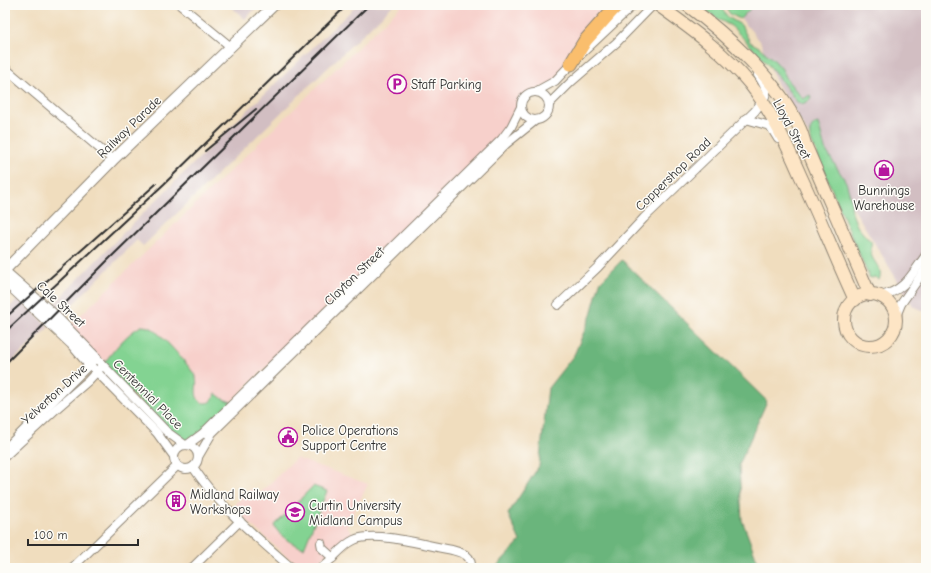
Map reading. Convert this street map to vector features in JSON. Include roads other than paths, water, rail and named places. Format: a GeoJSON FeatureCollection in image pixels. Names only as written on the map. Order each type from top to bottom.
{"type":"FeatureCollection","features":[{"type":"Feature","properties":{"kind":"main road"},"geometry":{"type":"LineString","coordinates":[[571,64],[585,41],[618,5]]}},
{"type":"Feature","properties":{"kind":"main road","name":"Lloyd Street"},"geometry":{"type":"LineString","coordinates":[[658,5],[723,55],[747,81],[762,102],[788,146],[855,300]]}},
{"type":"Feature","properties":{"kind":"main road","name":"Lloyd Street"},"geometry":{"type":"LineString","coordinates":[[691,6],[740,50],[777,91],[799,126],[805,144],[875,295]]}},
{"type":"Feature","properties":{"kind":"main road"},"geometry":{"type":"LineString","coordinates":[[875,295],[890,304],[896,316],[894,329],[887,340],[875,346],[862,345],[849,335],[846,328],[846,313],[849,306],[855,300],[862,296],[875,295]]}},
{"type":"Feature","properties":{"kind":"street"},"geometry":{"type":"LineString","coordinates":[[180,5],[231,47]]}},
{"type":"Feature","properties":{"kind":"street","name":"Railway Parade"},"geometry":{"type":"LineString","coordinates":[[5,271],[113,160],[274,5]]}},
{"type":"Feature","properties":{"kind":"street"},"geometry":{"type":"LineString","coordinates":[[538,91],[546,97],[549,104],[548,111],[545,115],[536,120],[524,115],[521,107],[522,99],[531,92],[538,91],[555,81],[633,5]]}},
{"type":"Feature","properties":{"kind":"street"},"geometry":{"type":"LineString","coordinates":[[549,104],[571,82],[616,43],[653,5]]}},
{"type":"Feature","properties":{"kind":"street"},"geometry":{"type":"LineString","coordinates":[[740,50],[766,87],[762,102]]}},
{"type":"Feature","properties":{"kind":"street"},"geometry":{"type":"LineString","coordinates":[[5,68],[113,160]]}},
{"type":"Feature","properties":{"kind":"street","name":"Coppershop Road"},"geometry":{"type":"LineString","coordinates":[[558,306],[598,267],[644,218],[762,102]]}},
{"type":"Feature","properties":{"kind":"street","name":"Clayton Street"},"geometry":{"type":"LineString","coordinates":[[186,445],[202,434],[502,139],[511,127],[521,107]]}},
{"type":"Feature","properties":{"kind":"street"},"geometry":{"type":"LineString","coordinates":[[746,119],[770,126],[776,135],[808,204],[818,215]]}},
{"type":"Feature","properties":{"kind":"street","name":"Clayton Street"},"geometry":{"type":"LineString","coordinates":[[198,456],[212,433],[506,144],[536,120]]}},
{"type":"Feature","properties":{"kind":"street"},"geometry":{"type":"LineString","coordinates":[[875,295],[890,294],[901,288],[926,254]]}},
{"type":"Feature","properties":{"kind":"street"},"geometry":{"type":"LineString","coordinates":[[896,316],[901,304],[926,268]]}},
{"type":"Feature","properties":{"kind":"street","name":"Cale Street"},"geometry":{"type":"LineString","coordinates":[[5,271],[52,313],[96,365]]}},
{"type":"Feature","properties":{"kind":"street","name":"Cale Street"},"geometry":{"type":"LineString","coordinates":[[5,282],[96,365]]}},
{"type":"Feature","properties":{"kind":"street","name":"Centennial Place"},"geometry":{"type":"LineString","coordinates":[[96,365],[167,432],[186,445]]}},
{"type":"Feature","properties":{"kind":"street","name":"Centennial Place"},"geometry":{"type":"LineString","coordinates":[[96,365],[158,432],[173,455]]}},
{"type":"Feature","properties":{"kind":"street","name":"Yelverton Drive"},"geometry":{"type":"LineString","coordinates":[[5,449],[96,365]]}},
{"type":"Feature","properties":{"kind":"street","name":"Yelverton Drive"},"geometry":{"type":"LineString","coordinates":[[5,456],[96,365]]}},
{"type":"Feature","properties":{"kind":"street"},"geometry":{"type":"LineString","coordinates":[[186,445],[196,450],[198,456],[196,464],[193,467],[186,469],[177,466],[174,462],[173,455],[177,448],[186,445]]}},
{"type":"Feature","properties":{"kind":"street"},"geometry":{"type":"LineString","coordinates":[[72,568],[177,466]]}},
{"type":"Feature","properties":{"kind":"street"},"geometry":{"type":"LineString","coordinates":[[193,467],[212,493],[240,522],[293,568]]}},
{"type":"Feature","properties":{"kind":"street"},"geometry":{"type":"LineString","coordinates":[[192,568],[240,522]]}},
{"type":"Feature","properties":{"kind":"street"},"geometry":{"type":"LineString","coordinates":[[321,568],[345,546],[354,540],[378,536],[463,553],[469,557],[471,568]]}},
{"type":"Feature","properties":{"kind":"street"},"geometry":{"type":"LineString","coordinates":[[321,543],[322,548],[333,558]]}},
{"type":"Feature","properties":{"kind":"railway"},"geometry":{"type":"LineString","coordinates":[[5,332],[164,184],[347,5]]}},
{"type":"Feature","properties":{"kind":"railway"},"geometry":{"type":"LineString","coordinates":[[5,364],[110,258],[369,5]]}},
{"type":"Feature","properties":{"kind":"railway"},"geometry":{"type":"LineString","coordinates":[[205,151],[256,109]]}},
{"type":"Feature","properties":{"kind":"railway"},"geometry":{"type":"LineString","coordinates":[[5,318],[156,184]]}},
{"type":"Feature","properties":{"kind":"place","name":"Staff Parking"},"geometry":{"type":"Point","coordinates":[397,84]}},
{"type":"Feature","properties":{"kind":"place","name":"Bunnings Warehouse"},"geometry":{"type":"Point","coordinates":[884,170]}},
{"type":"Feature","properties":{"kind":"place","name":"Police Operations Support Centre"},"geometry":{"type":"Point","coordinates":[288,437]}},
{"type":"Feature","properties":{"kind":"place","name":"Midland Railway Workshops"},"geometry":{"type":"Point","coordinates":[176,501]}},
{"type":"Feature","properties":{"kind":"place","name":"Curtin University Midland Campus"},"geometry":{"type":"Point","coordinates":[295,512]}}]}
